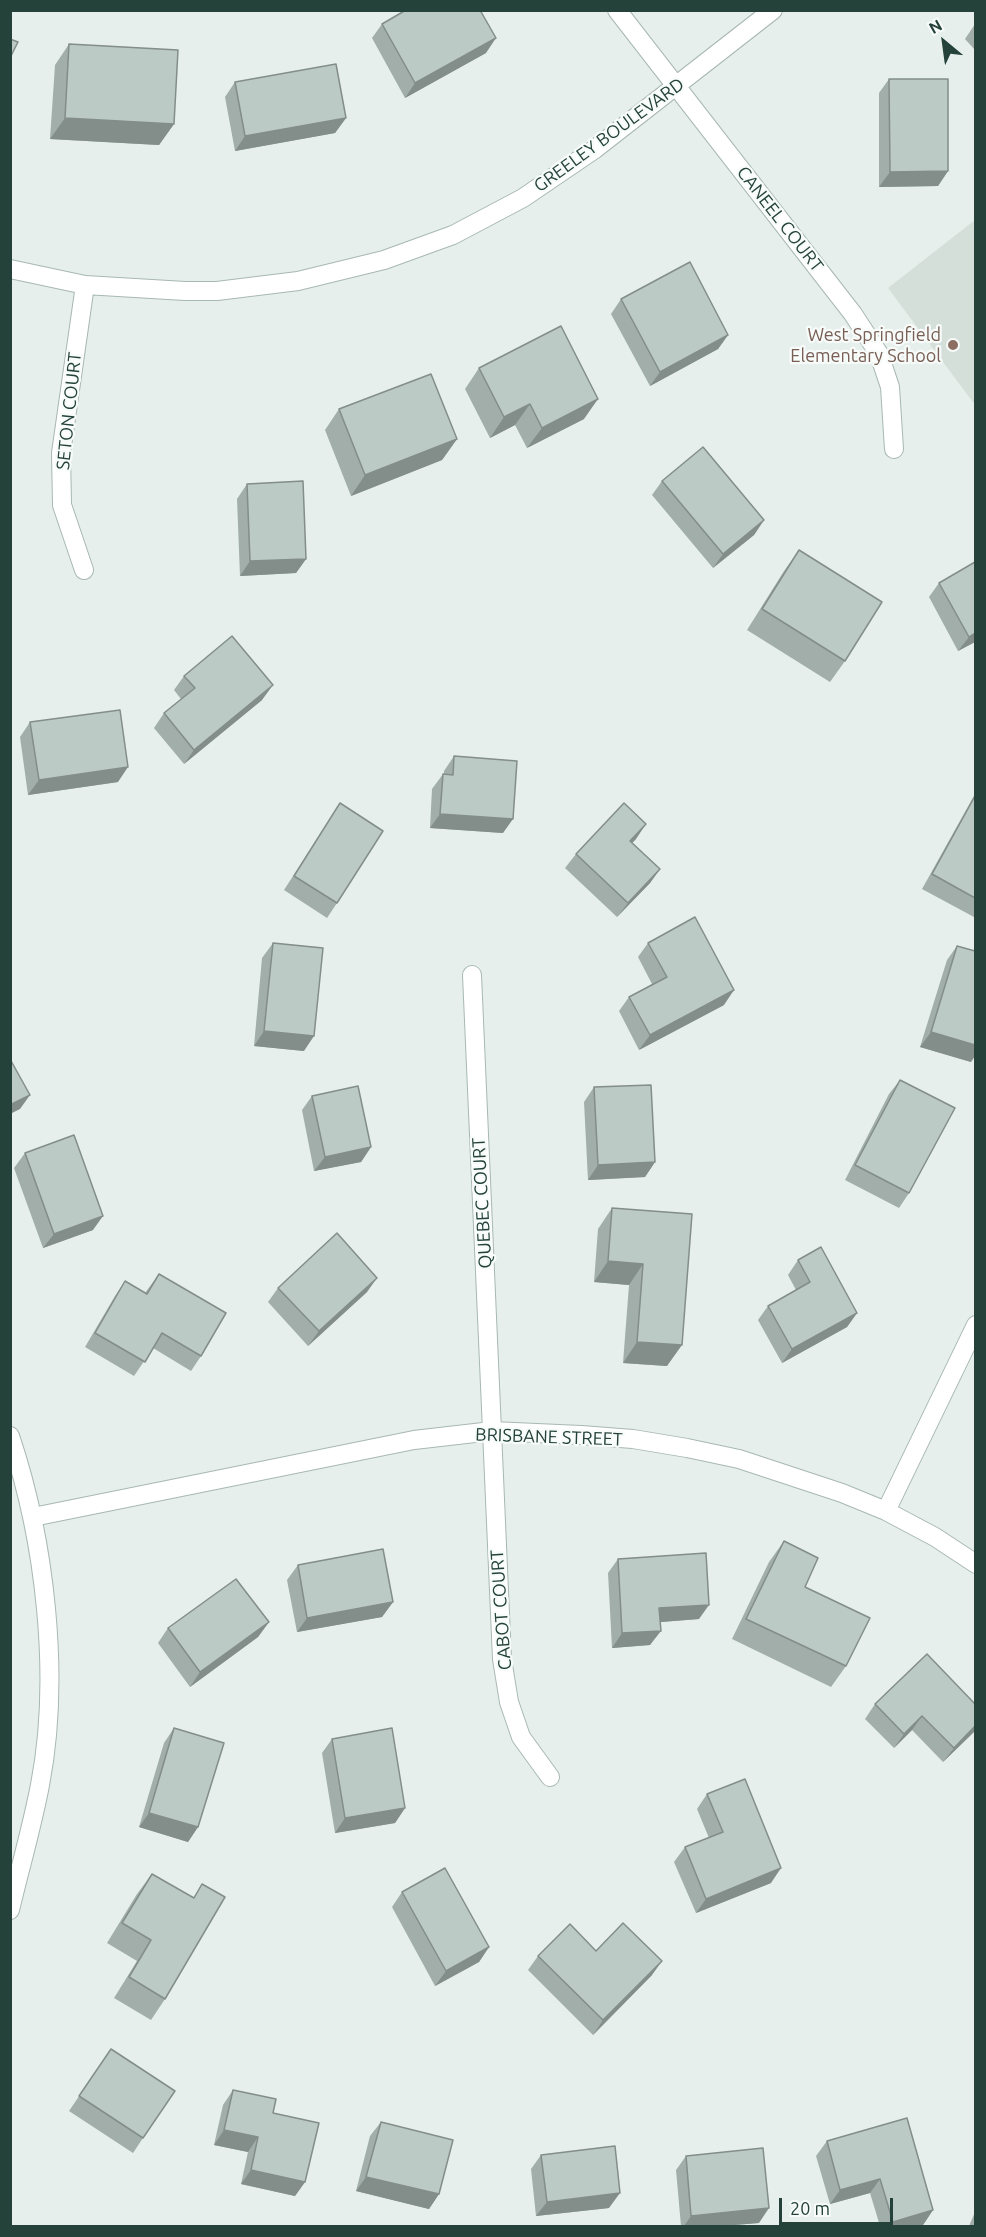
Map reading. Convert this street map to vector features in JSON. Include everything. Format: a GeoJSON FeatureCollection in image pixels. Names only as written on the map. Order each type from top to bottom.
{"type":"FeatureCollection","features":[{"type":"Feature","properties":{"kind":"street","name":"CANEEL COURT"},"geometry":{"type":"LineString","coordinates":[[617,10],[853,314],[879,354],[890,387],[894,449]]}},
{"type":"Feature","properties":{"kind":"street","name":"GREELEY BOULEVARD"},"geometry":{"type":"LineString","coordinates":[[10,269],[85,285],[217,291],[298,281],[384,260],[453,234],[523,198],[595,149],[772,10]]}},
{"type":"Feature","properties":{"kind":"street","name":"SETON COURT"},"geometry":{"type":"LineString","coordinates":[[84,570],[62,505],[61,453],[85,285]]}},
{"type":"Feature","properties":{"kind":"street","name":"QUEBEC COURT"},"geometry":{"type":"LineString","coordinates":[[472,975],[492,1431]]}},
{"type":"Feature","properties":{"kind":"street"},"geometry":{"type":"LineString","coordinates":[[886,1511],[975,1326]]}},
{"type":"Feature","properties":{"kind":"street","name":"BRISBANE STREET"},"geometry":{"type":"LineString","coordinates":[[33,1517],[414,1440],[492,1431],[580,1434],[687,1448],[739,1459],[843,1493],[886,1511],[935,1537],[975,1564]]}},
{"type":"Feature","properties":{"kind":"street","name":"CABOT COURT"},"geometry":{"type":"LineString","coordinates":[[492,1431],[502,1659],[509,1702],[521,1737],[550,1777]]}},
{"type":"Feature","properties":{"kind":"street"},"geometry":{"type":"LineString","coordinates":[[10,1436],[33,1517],[44,1591],[49,1660],[47,1722],[40,1783],[10,1910]]}},
{"type":"Feature","properties":{"kind":"shaded area","name":"West Springfield Elementary School"},"geometry":{"type":"Polygon","coordinates":[[[975,220],[975,405],[888,288],[975,220]]]}},
{"type":"Feature","properties":{"kind":"building"},"geometry":{"type":"Polygon","coordinates":[[[406,10],[480,10],[496,38],[415,83],[382,24],[406,10]]]}},
{"type":"Feature","properties":{"kind":"building"},"geometry":{"type":"Polygon","coordinates":[[[10,39],[18,42],[10,58],[10,39]]]}},
{"type":"Feature","properties":{"kind":"building"},"geometry":{"type":"Polygon","coordinates":[[[69,44],[178,50],[174,124],[65,118],[69,44]]]}},
{"type":"Feature","properties":{"kind":"building"},"geometry":{"type":"Polygon","coordinates":[[[336,64],[346,118],[245,136],[235,82],[336,64]]]}},
{"type":"Feature","properties":{"kind":"building"},"geometry":{"type":"Polygon","coordinates":[[[889,79],[948,79],[948,171],[890,172],[889,79]]]}},
{"type":"Feature","properties":{"kind":"building"},"geometry":{"type":"Polygon","coordinates":[[[690,262],[728,335],[660,372],[621,299],[690,262]]]}},
{"type":"Feature","properties":{"kind":"building"},"geometry":{"type":"Polygon","coordinates":[[[561,326],[598,399],[542,428],[530,404],[504,417],[479,368],[561,326]]]}},
{"type":"Feature","properties":{"kind":"building"},"geometry":{"type":"Polygon","coordinates":[[[431,374],[457,439],[365,475],[339,409],[431,374]]]}},
{"type":"Feature","properties":{"kind":"building"},"geometry":{"type":"Polygon","coordinates":[[[703,447],[764,520],[723,554],[662,481],[703,447]]]}},
{"type":"Feature","properties":{"kind":"building"},"geometry":{"type":"Polygon","coordinates":[[[303,481],[306,559],[250,561],[247,484],[303,481]]]}},
{"type":"Feature","properties":{"kind":"building"},"geometry":{"type":"Polygon","coordinates":[[[799,550],[882,602],[845,661],[762,609],[799,550]]]}},
{"type":"Feature","properties":{"kind":"building"},"geometry":{"type":"Polygon","coordinates":[[[975,562],[975,633],[969,637],[939,583],[975,562]]]}},
{"type":"Feature","properties":{"kind":"building"},"geometry":{"type":"Polygon","coordinates":[[[232,636],[273,685],[194,750],[164,713],[195,688],[184,676],[232,636]]]}},
{"type":"Feature","properties":{"kind":"building"},"geometry":{"type":"Polygon","coordinates":[[[120,710],[128,767],[39,780],[30,722],[120,710]]]}},
{"type":"Feature","properties":{"kind":"building"},"geometry":{"type":"Polygon","coordinates":[[[454,756],[517,761],[513,819],[440,814],[443,774],[453,775],[454,756]]]}},
{"type":"Feature","properties":{"kind":"building"},"geometry":{"type":"Polygon","coordinates":[[[975,796],[975,898],[932,874],[975,796]]]}},
{"type":"Feature","properties":{"kind":"building"},"geometry":{"type":"Polygon","coordinates":[[[340,803],[383,831],[337,903],[294,876],[340,803]]]}},
{"type":"Feature","properties":{"kind":"building"},"geometry":{"type":"Polygon","coordinates":[[[624,803],[646,824],[630,841],[660,869],[628,903],[576,854],[624,803]]]}},
{"type":"Feature","properties":{"kind":"building"},"geometry":{"type":"Polygon","coordinates":[[[695,917],[734,990],[650,1035],[629,997],[667,977],[648,943],[695,917]]]}},
{"type":"Feature","properties":{"kind":"building"},"geometry":{"type":"Polygon","coordinates":[[[273,943],[323,948],[314,1036],[264,1031],[273,943]]]}},
{"type":"Feature","properties":{"kind":"building"},"geometry":{"type":"Polygon","coordinates":[[[957,946],[975,951],[975,1045],[931,1032],[957,946]]]}},
{"type":"Feature","properties":{"kind":"building"},"geometry":{"type":"Polygon","coordinates":[[[10,1059],[30,1095],[10,1105],[10,1059]]]}},
{"type":"Feature","properties":{"kind":"building"},"geometry":{"type":"Polygon","coordinates":[[[900,1080],[955,1108],[909,1193],[855,1165],[900,1080]]]}},
{"type":"Feature","properties":{"kind":"building"},"geometry":{"type":"Polygon","coordinates":[[[651,1085],[655,1162],[598,1165],[594,1087],[651,1085]]]}},
{"type":"Feature","properties":{"kind":"building"},"geometry":{"type":"Polygon","coordinates":[[[358,1086],[371,1147],[325,1157],[312,1096],[358,1086]]]}},
{"type":"Feature","properties":{"kind":"building"},"geometry":{"type":"Polygon","coordinates":[[[74,1135],[103,1216],[54,1234],[25,1153],[74,1135]]]}},
{"type":"Feature","properties":{"kind":"building"},"geometry":{"type":"Polygon","coordinates":[[[612,1208],[692,1214],[682,1345],[637,1342],[643,1264],[608,1261],[612,1208]]]}},
{"type":"Feature","properties":{"kind":"building"},"geometry":{"type":"Polygon","coordinates":[[[337,1233],[377,1278],[319,1331],[278,1288],[337,1233]]]}},
{"type":"Feature","properties":{"kind":"building"},"geometry":{"type":"Polygon","coordinates":[[[821,1247],[857,1313],[792,1349],[768,1306],[810,1282],[798,1260],[821,1247]]]}},
{"type":"Feature","properties":{"kind":"building"},"geometry":{"type":"Polygon","coordinates":[[[159,1274],[226,1313],[201,1356],[162,1333],[145,1362],[95,1333],[125,1281],[147,1294],[159,1274]]]}},
{"type":"Feature","properties":{"kind":"building"},"geometry":{"type":"Polygon","coordinates":[[[784,1541],[818,1558],[805,1587],[870,1618],[846,1666],[746,1619],[784,1541]]]}},
{"type":"Feature","properties":{"kind":"building"},"geometry":{"type":"Polygon","coordinates":[[[383,1549],[393,1602],[307,1618],[298,1565],[383,1549]]]}},
{"type":"Feature","properties":{"kind":"building"},"geometry":{"type":"Polygon","coordinates":[[[706,1553],[709,1605],[659,1608],[661,1631],[622,1633],[618,1559],[706,1553]]]}},
{"type":"Feature","properties":{"kind":"building"},"geometry":{"type":"Polygon","coordinates":[[[236,1579],[269,1622],[200,1672],[168,1628],[236,1579]]]}},
{"type":"Feature","properties":{"kind":"building"},"geometry":{"type":"Polygon","coordinates":[[[927,1654],[975,1704],[975,1726],[954,1748],[922,1716],[904,1734],[875,1704],[927,1654]]]}},
{"type":"Feature","properties":{"kind":"building"},"geometry":{"type":"Polygon","coordinates":[[[174,1728],[224,1743],[198,1827],[149,1813],[174,1728]]]}},
{"type":"Feature","properties":{"kind":"building"},"geometry":{"type":"Polygon","coordinates":[[[392,1728],[405,1808],[345,1818],[332,1739],[392,1728]]]}},
{"type":"Feature","properties":{"kind":"building"},"geometry":{"type":"Polygon","coordinates":[[[745,1779],[781,1868],[706,1899],[685,1847],[723,1832],[707,1794],[745,1779]]]}},
{"type":"Feature","properties":{"kind":"building"},"geometry":{"type":"Polygon","coordinates":[[[445,1868],[489,1947],[446,1971],[402,1892],[445,1868]]]}},
{"type":"Feature","properties":{"kind":"building"},"geometry":{"type":"Polygon","coordinates":[[[152,1874],[194,1898],[202,1884],[225,1897],[165,1999],[129,1977],[151,1940],[122,1923],[152,1874]]]}},
{"type":"Feature","properties":{"kind":"building"},"geometry":{"type":"Polygon","coordinates":[[[623,1923],[662,1961],[603,2020],[538,1956],[570,1924],[596,1951],[623,1923]]]}},
{"type":"Feature","properties":{"kind":"building"},"geometry":{"type":"Polygon","coordinates":[[[111,2049],[175,2091],[143,2138],[79,2096],[111,2049]]]}},
{"type":"Feature","properties":{"kind":"building"},"geometry":{"type":"Polygon","coordinates":[[[233,2090],[276,2099],[273,2113],[319,2123],[305,2182],[251,2170],[258,2137],[224,2130],[233,2090]]]}},
{"type":"Feature","properties":{"kind":"building"},"geometry":{"type":"Polygon","coordinates":[[[907,2118],[933,2210],[893,2222],[880,2179],[840,2190],[827,2141],[907,2118]]]}},
{"type":"Feature","properties":{"kind":"building"},"geometry":{"type":"Polygon","coordinates":[[[381,2122],[453,2140],[439,2194],[366,2177],[381,2122]]]}},
{"type":"Feature","properties":{"kind":"building"},"geometry":{"type":"Polygon","coordinates":[[[615,2146],[620,2193],[547,2202],[541,2155],[615,2146]]]}},
{"type":"Feature","properties":{"kind":"building"},"geometry":{"type":"Polygon","coordinates":[[[763,2148],[769,2208],[691,2216],[686,2156],[763,2148]]]}},
{"type":"Feature","properties":{"kind":"place","name":"West Springfield Elementary School"},"geometry":{"type":"Point","coordinates":[953,345]}}]}
